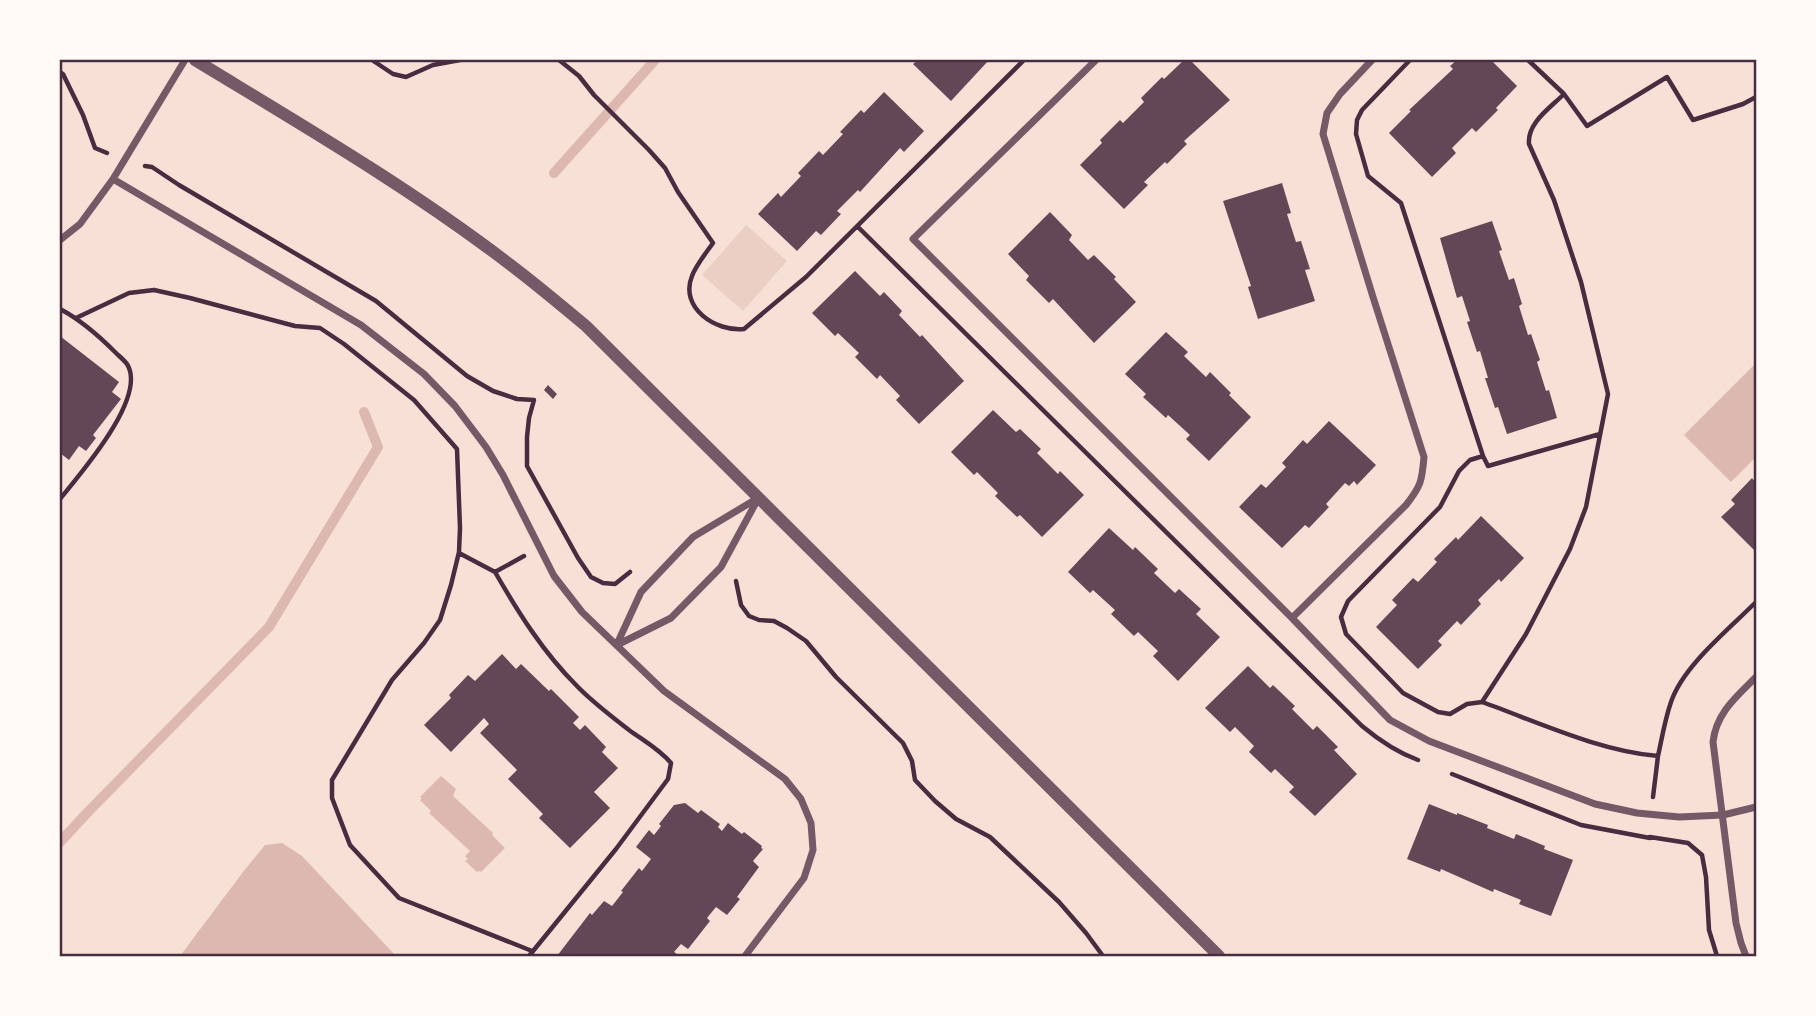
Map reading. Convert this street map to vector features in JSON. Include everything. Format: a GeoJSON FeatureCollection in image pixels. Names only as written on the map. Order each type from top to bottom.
{"type":"FeatureCollection","features":[{"type":"Feature","properties":{"kind":"street"},"geometry":{"type":"LineString","coordinates":[[60,240],[80,224],[113,179],[185,60]]}},
{"type":"Feature","properties":{"kind":"street"},"geometry":{"type":"LineString","coordinates":[[195,60],[410,193],[511,265],[586,326],[1219,957]]}},
{"type":"Feature","properties":{"kind":"street"},"geometry":{"type":"LineString","coordinates":[[1096,60],[913,239],[1292,618],[1390,720],[1429,741],[1595,804],[1651,815],[1679,817],[1723,815],[1756,807]]}},
{"type":"Feature","properties":{"kind":"street"},"geometry":{"type":"LineString","coordinates":[[1292,618],[1406,505],[1423,479],[1424,457],[1323,134],[1327,113],[1333,103],[1372,60]]}},
{"type":"Feature","properties":{"kind":"street"},"geometry":{"type":"LineString","coordinates":[[113,179],[361,325],[411,362],[455,406],[486,447],[554,576],[582,612],[664,691],[785,779],[801,799],[811,823],[813,850],[804,878],[746,957]]}},
{"type":"Feature","properties":{"kind":"street"},"geometry":{"type":"LineString","coordinates":[[617,645],[671,618],[721,566],[759,497]]}},
{"type":"Feature","properties":{"kind":"street"},"geometry":{"type":"LineString","coordinates":[[617,645],[641,592],[693,537],[759,497]]}},
{"type":"Feature","properties":{"kind":"street"},"geometry":{"type":"LineString","coordinates":[[1746,957],[1737,923],[1713,742],[1718,720],[1756,677]]}},
{"type":"Feature","properties":{"kind":"path"},"geometry":{"type":"LineString","coordinates":[[372,60],[393,74],[406,77],[433,65],[460,60]]}},
{"type":"Feature","properties":{"kind":"path"},"geometry":{"type":"LineString","coordinates":[[559,60],[579,76],[665,168],[713,243],[692,275],[689,291],[692,304],[708,321],[732,330],[744,330],[815,269],[1024,60]]}},
{"type":"Feature","properties":{"kind":"path"},"geometry":{"type":"LineString","coordinates":[[1410,60],[1362,110],[1357,120],[1356,134],[1368,176],[1401,203],[1488,466],[1600,433]]}},
{"type":"Feature","properties":{"kind":"path"},"geometry":{"type":"LineString","coordinates":[[1528,60],[1564,94],[1587,127],[1667,77],[1693,120],[1743,104],[1756,97]]}},
{"type":"Feature","properties":{"kind":"path"},"geometry":{"type":"LineString","coordinates":[[60,72],[83,115],[95,148],[124,160],[152,167],[376,301],[467,376],[494,391],[517,399],[534,400],[529,418],[527,466],[565,534],[591,577],[603,583],[615,584],[635,568]]}},
{"type":"Feature","properties":{"kind":"path"},"geometry":{"type":"LineString","coordinates":[[1483,456],[1470,460],[1459,471],[1440,507],[1348,601],[1341,617],[1346,634],[1403,693],[1438,712],[1450,715],[1467,704],[1482,702],[1526,634],[1570,549],[1586,507],[1608,394],[1581,282],[1554,200],[1529,144],[1528,135],[1534,124],[1564,94]]}},
{"type":"Feature","properties":{"kind":"path"},"geometry":{"type":"LineString","coordinates":[[76,318],[129,293],[154,290],[295,326],[320,328],[414,400],[457,449],[459,552],[452,585],[440,620],[424,643],[391,680],[332,780],[332,799],[350,845],[399,898],[531,954],[616,849],[668,779],[671,763],[662,752],[629,730],[576,686],[517,611],[495,572],[459,552]]}},
{"type":"Feature","properties":{"kind":"path"},"geometry":{"type":"LineString","coordinates":[[60,309],[76,318],[128,365],[132,383],[125,406],[100,449],[60,499]]}},
{"type":"Feature","properties":{"kind":"path"},"geometry":{"type":"LineString","coordinates":[[495,572],[565,534]]}},
{"type":"Feature","properties":{"kind":"path"},"geometry":{"type":"LineString","coordinates":[[721,566],[736,581],[741,605],[749,616],[774,621],[806,641],[836,677],[903,743],[912,761],[915,780],[956,819],[990,837],[1059,902],[1103,957]]}},
{"type":"Feature","properties":{"kind":"path"},"geometry":{"type":"LineString","coordinates":[[1658,756],[1671,700],[1682,680],[1695,663],[1756,602]]}},
{"type":"Feature","properties":{"kind":"shaded area"},"geometry":{"type":"Polygon","coordinates":[[[746,225],[787,261],[743,311],[702,275],[746,225]]]}},
{"type":"Feature","properties":{"kind":"shaded area"},"geometry":{"type":"Polygon","coordinates":[[[1756,363],[1756,457],[1731,482],[1684,435],[1756,363]]]}},
{"type":"Feature","properties":{"kind":"shaded area"},"geometry":{"type":"Polygon","coordinates":[[[441,776],[456,789],[453,796],[493,833],[505,848],[481,872],[477,872],[465,861],[468,859],[465,856],[470,851],[429,813],[431,811],[420,800],[441,776]]]}},
{"type":"Feature","properties":{"kind":"shaded area"},"geometry":{"type":"Polygon","coordinates":[[[282,843],[302,856],[396,956],[180,956],[265,845],[282,843]]]}},
{"type":"Feature","properties":{"kind":"building"},"geometry":{"type":"Polygon","coordinates":[[[918,60],[989,60],[951,101],[913,64],[918,60]]]}},
{"type":"Feature","properties":{"kind":"building"},"geometry":{"type":"Polygon","coordinates":[[[1184,60],[1190,60],[1230,100],[1184,141],[1187,144],[1167,164],[1165,162],[1144,182],[1148,185],[1124,209],[1080,165],[1120,120],[1123,123],[1144,102],[1141,98],[1184,60]]]}},
{"type":"Feature","properties":{"kind":"building"},"geometry":{"type":"Polygon","coordinates":[[[1457,60],[1491,60],[1517,86],[1476,132],[1472,128],[1452,148],[1456,153],[1432,177],[1389,133],[1411,111],[1409,110],[1453,69],[1450,66],[1457,60]]]}},
{"type":"Feature","properties":{"kind":"building"},"geometry":{"type":"Polygon","coordinates":[[[884,92],[924,131],[904,152],[900,148],[860,192],[858,190],[837,211],[841,214],[821,235],[816,231],[797,251],[758,214],[778,193],[781,197],[801,176],[798,173],[819,151],[823,155],[861,110],[864,113],[884,92]]]}},
{"type":"Feature","properties":{"kind":"building"},"geometry":{"type":"Polygon","coordinates":[[[1282,183],[1291,213],[1287,214],[1296,242],[1301,241],[1310,269],[1305,270],[1315,301],[1258,319],[1248,287],[1251,286],[1223,201],[1282,183]]]}},
{"type":"Feature","properties":{"kind":"building"},"geometry":{"type":"Polygon","coordinates":[[[1050,212],[1072,235],[1069,240],[1088,260],[1094,255],[1136,302],[1094,343],[1053,299],[1049,303],[1026,280],[1029,276],[1008,254],[1050,212]]]}},
{"type":"Feature","properties":{"kind":"building"},"geometry":{"type":"Polygon","coordinates":[[[1492,221],[1509,280],[1514,278],[1522,304],[1519,306],[1528,335],[1531,334],[1540,360],[1537,362],[1557,418],[1507,434],[1485,378],[1488,378],[1467,322],[1470,321],[1462,296],[1457,298],[1440,238],[1492,221]]]}},
{"type":"Feature","properties":{"kind":"building"},"geometry":{"type":"Polygon","coordinates":[[[855,271],[880,296],[884,292],[902,311],[899,315],[920,337],[922,335],[964,381],[919,424],[896,400],[900,396],[880,375],[877,379],[855,357],[859,353],[838,333],[835,336],[812,313],[855,271]]]}},
{"type":"Feature","properties":{"kind":"building"},"geometry":{"type":"Polygon","coordinates":[[[1166,332],[1188,352],[1184,356],[1206,377],[1210,372],[1251,417],[1209,461],[1186,439],[1190,435],[1143,397],[1146,394],[1125,374],[1166,332]]]}},
{"type":"Feature","properties":{"kind":"building"},"geometry":{"type":"Polygon","coordinates":[[[60,336],[119,382],[112,392],[121,399],[93,435],[96,438],[86,451],[79,446],[69,460],[60,453],[60,336]]]}},
{"type":"Feature","properties":{"kind":"building"},"geometry":{"type":"Polygon","coordinates":[[[548,385],[557,394],[553,399],[544,390],[548,385]]]}},
{"type":"Feature","properties":{"kind":"building"},"geometry":{"type":"Polygon","coordinates":[[[993,410],[1016,432],[1020,429],[1041,449],[1037,453],[1084,495],[1042,537],[1020,515],[1017,517],[995,496],[998,493],[977,472],[974,475],[951,452],[993,410]]]}},
{"type":"Feature","properties":{"kind":"building"},"geometry":{"type":"Polygon","coordinates":[[[1329,421],[1376,465],[1357,485],[1354,481],[1349,486],[1345,483],[1326,504],[1329,507],[1309,528],[1305,525],[1282,548],[1239,507],[1261,484],[1266,488],[1286,467],[1282,463],[1303,440],[1307,444],[1329,421]]]}},
{"type":"Feature","properties":{"kind":"building"},"geometry":{"type":"Polygon","coordinates":[[[1752,478],[1756,483],[1756,552],[1721,517],[1735,504],[1731,500],[1752,478]]]}},
{"type":"Feature","properties":{"kind":"building"},"geometry":{"type":"Polygon","coordinates":[[[1481,516],[1524,558],[1501,582],[1499,579],[1478,600],[1481,604],[1461,625],[1457,621],[1438,641],[1442,645],[1418,669],[1376,627],[1397,605],[1392,600],[1413,578],[1418,582],[1437,562],[1434,559],[1456,537],[1458,540],[1481,516]]]}},
{"type":"Feature","properties":{"kind":"building"},"geometry":{"type":"Polygon","coordinates":[[[1109,528],[1133,550],[1135,547],[1158,569],[1154,573],[1175,593],[1179,589],[1201,609],[1196,614],[1220,637],[1178,681],[1153,656],[1158,651],[1138,632],[1134,636],[1111,614],[1115,610],[1093,590],[1090,593],[1068,572],[1109,528]]]}},
{"type":"Feature","properties":{"kind":"building"},"geometry":{"type":"Polygon","coordinates":[[[502,654],[516,669],[521,664],[549,691],[551,689],[579,717],[573,723],[580,730],[585,725],[606,747],[602,752],[618,768],[594,792],[610,808],[570,848],[539,818],[543,814],[508,779],[517,770],[480,733],[489,724],[484,718],[451,752],[424,725],[451,698],[449,695],[468,675],[475,681],[502,654]]]}},
{"type":"Feature","properties":{"kind":"building"},"geometry":{"type":"Polygon","coordinates":[[[1248,666],[1270,688],[1273,685],[1295,706],[1292,709],[1313,730],[1317,726],[1338,747],[1334,750],[1357,774],[1315,816],[1289,792],[1294,787],[1275,769],[1271,773],[1249,752],[1254,746],[1235,727],[1230,732],[1205,708],[1248,666]]]}},
{"type":"Feature","properties":{"kind":"building"},"geometry":{"type":"Polygon","coordinates":[[[685,803],[698,813],[701,810],[720,824],[718,827],[722,831],[728,823],[762,846],[763,849],[753,861],[759,867],[727,915],[716,907],[707,918],[710,921],[688,949],[681,944],[674,952],[680,956],[557,956],[590,913],[592,915],[604,901],[612,906],[639,868],[642,871],[651,859],[636,847],[649,830],[654,835],[674,805],[685,803]]]}},
{"type":"Feature","properties":{"kind":"building"},"geometry":{"type":"Polygon","coordinates":[[[1429,804],[1488,825],[1487,828],[1514,839],[1516,834],[1573,860],[1551,916],[1519,904],[1521,900],[1494,889],[1493,892],[1441,869],[1440,872],[1407,859],[1429,804]]]}},
{"type":"Feature","properties":{"kind":"waterway"},"geometry":{"type":"LineString","coordinates":[[554,173],[655,60]]}},
{"type":"Feature","properties":{"kind":"waterway"},"geometry":{"type":"LineString","coordinates":[[60,842],[269,627],[378,447],[364,412]]}}]}
